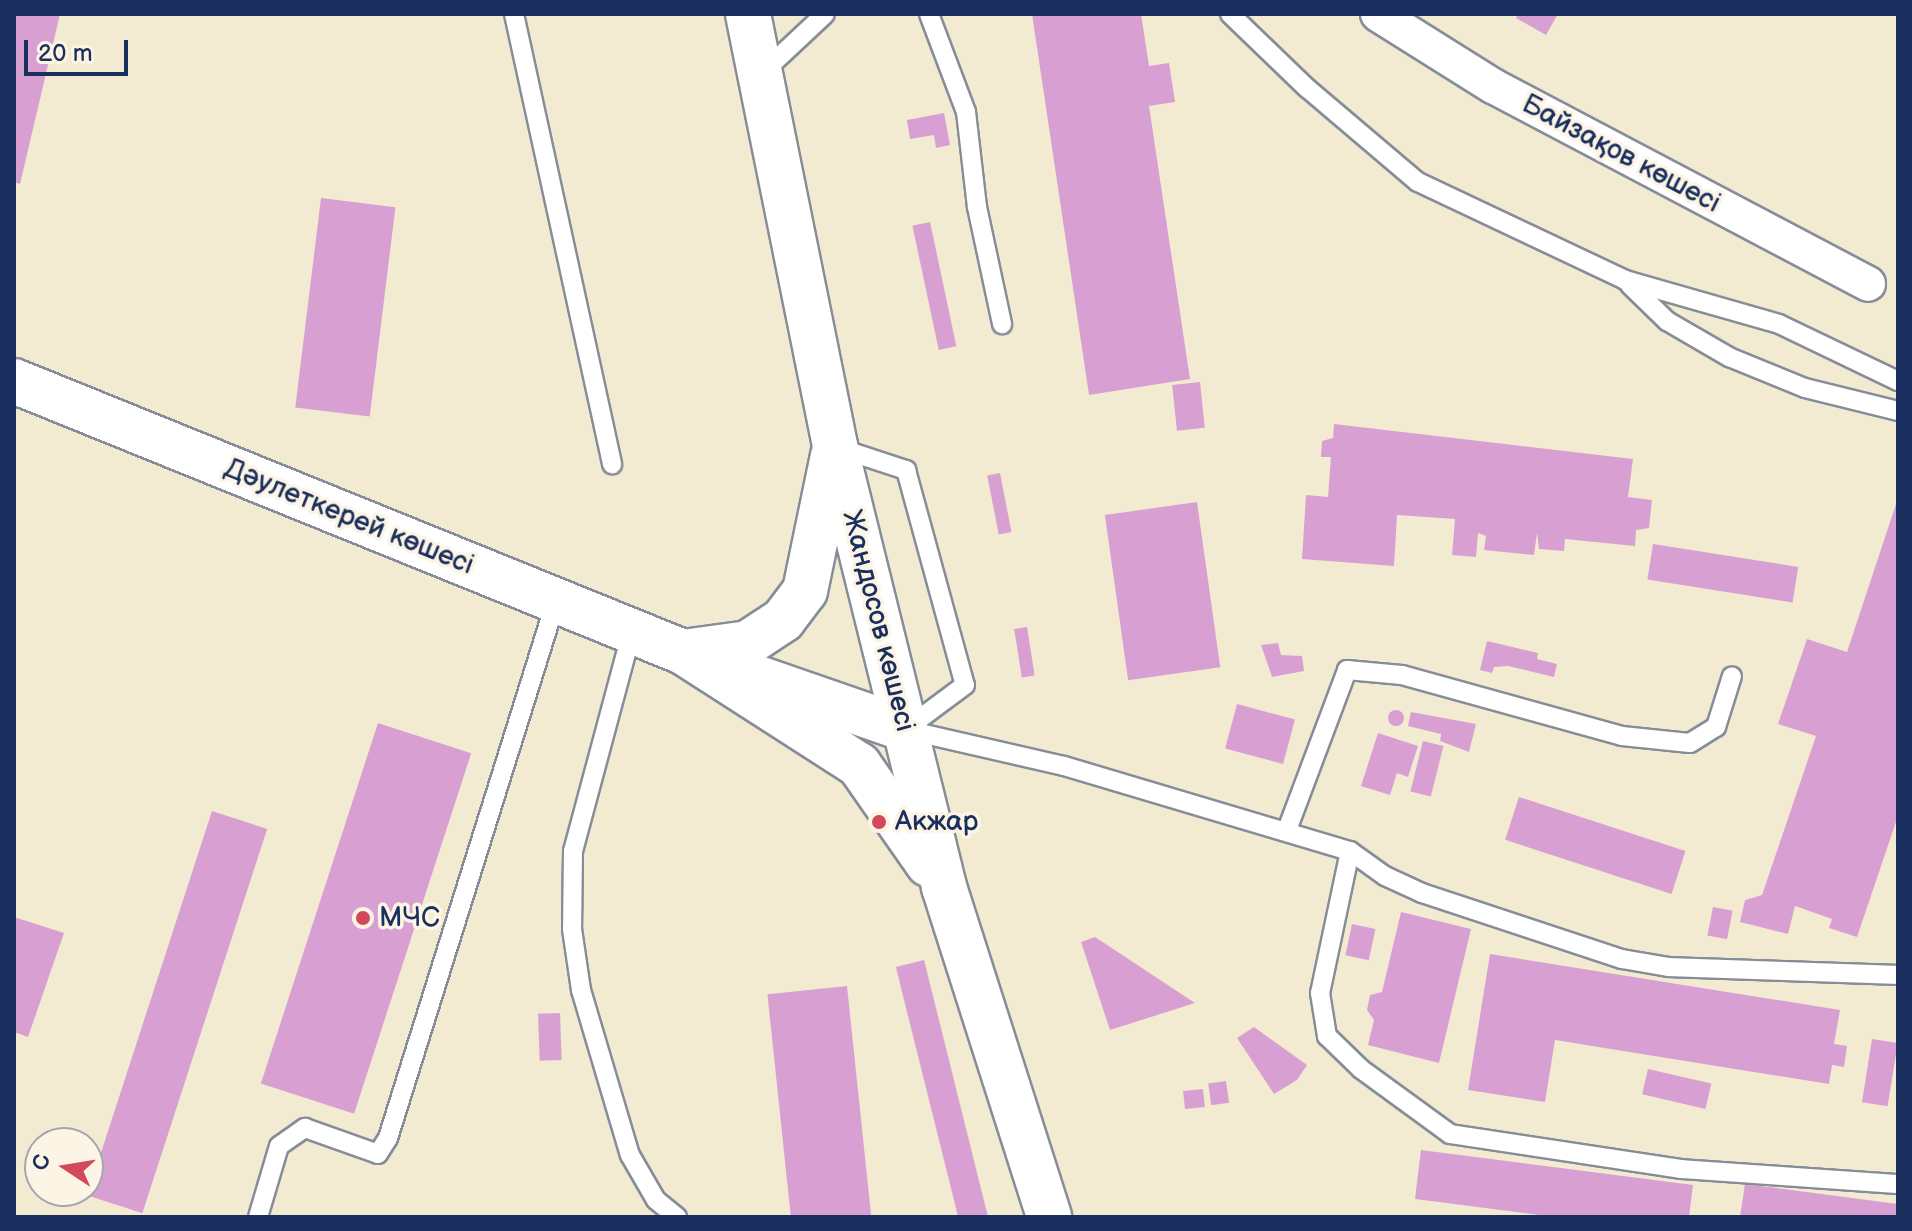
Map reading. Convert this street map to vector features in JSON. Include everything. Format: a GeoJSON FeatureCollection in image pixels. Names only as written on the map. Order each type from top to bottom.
{"type":"FeatureCollection","features":[{"type":"Feature","properties":{"kind":"main road","name":"Жандосов көшесі"},"geometry":{"type":"LineString","coordinates":[[748,14],[835,446],[944,887],[1049,1217]]}},
{"type":"Feature","properties":{"kind":"main road","name":"Дәулеткерей көшесі"},"geometry":{"type":"LineString","coordinates":[[14,381],[683,652]]}},
{"type":"Feature","properties":{"kind":"main road"},"geometry":{"type":"LineString","coordinates":[[683,652],[748,643],[783,620],[805,591],[835,446]]}},
{"type":"Feature","properties":{"kind":"main road"},"geometry":{"type":"LineString","coordinates":[[683,652],[905,729]]}},
{"type":"Feature","properties":{"kind":"main road"},"geometry":{"type":"LineString","coordinates":[[683,652],[859,765],[944,887]]}},
{"type":"Feature","properties":{"kind":"street","name":"Байзақов көшесі"},"geometry":{"type":"LineString","coordinates":[[1378,14],[1493,86],[1868,284]]}},
{"type":"Feature","properties":{"kind":"lane"},"geometry":{"type":"LineString","coordinates":[[514,14],[612,464]]}},
{"type":"Feature","properties":{"kind":"lane"},"geometry":{"type":"LineString","coordinates":[[760,74],[825,14]]}},
{"type":"Feature","properties":{"kind":"lane"},"geometry":{"type":"LineString","coordinates":[[929,14],[966,112],[977,207],[1002,324]]}},
{"type":"Feature","properties":{"kind":"lane"},"geometry":{"type":"LineString","coordinates":[[1230,14],[1307,88],[1418,182],[1625,280],[1779,324],[1898,381]]}},
{"type":"Feature","properties":{"kind":"lane"},"geometry":{"type":"LineString","coordinates":[[1625,280],[1667,321],[1729,357],[1805,388],[1898,411]]}},
{"type":"Feature","properties":{"kind":"lane"},"geometry":{"type":"LineString","coordinates":[[835,446],[906,470],[965,685],[905,729]]}},
{"type":"Feature","properties":{"kind":"lane"},"geometry":{"type":"LineString","coordinates":[[258,1217],[279,1146],[305,1128],[378,1154],[388,1138],[556,601]]}},
{"type":"Feature","properties":{"kind":"lane"},"geometry":{"type":"LineString","coordinates":[[632,631],[573,851],[572,929],[581,990],[630,1155],[656,1200],[677,1217]]}},
{"type":"Feature","properties":{"kind":"lane"},"geometry":{"type":"LineString","coordinates":[[1287,830],[1347,670],[1402,675],[1622,736],[1690,743],[1716,727],[1732,676]]}},
{"type":"Feature","properties":{"kind":"lane"},"geometry":{"type":"LineString","coordinates":[[905,729],[1064,766],[1287,830],[1350,851],[1385,876],[1422,893],[1622,959],[1669,967],[1898,975]]}},
{"type":"Feature","properties":{"kind":"lane"},"geometry":{"type":"LineString","coordinates":[[1350,851],[1320,993],[1327,1036],[1372,1078],[1450,1134],[1681,1169],[1898,1184]]}},
{"type":"Feature","properties":{"kind":"building"},"geometry":{"type":"Polygon","coordinates":[[[14,14],[60,14],[20,184],[14,182],[14,14]]]}},
{"type":"Feature","properties":{"kind":"building"},"geometry":{"type":"Polygon","coordinates":[[[1032,14],[1141,14],[1149,66],[1169,63],[1175,102],[1149,106],[1190,379],[1089,395],[1032,14]]]}},
{"type":"Feature","properties":{"kind":"building"},"geometry":{"type":"Polygon","coordinates":[[[1518,14],[1558,14],[1546,35],[1516,18],[1518,14]]]}},
{"type":"Feature","properties":{"kind":"building"},"geometry":{"type":"Polygon","coordinates":[[[944,113],[950,145],[936,148],[934,135],[910,139],[907,120],[944,113]]]}},
{"type":"Feature","properties":{"kind":"building"},"geometry":{"type":"Polygon","coordinates":[[[321,198],[395,207],[370,417],[295,407],[321,198]]]}},
{"type":"Feature","properties":{"kind":"building"},"geometry":{"type":"Polygon","coordinates":[[[930,222],[956,346],[939,350],[912,226],[930,222]]]}},
{"type":"Feature","properties":{"kind":"building"},"geometry":{"type":"Polygon","coordinates":[[[1200,382],[1205,428],[1177,431],[1172,385],[1200,382]]]}},
{"type":"Feature","properties":{"kind":"building"},"geometry":{"type":"Polygon","coordinates":[[[1334,424],[1633,459],[1628,497],[1652,500],[1649,528],[1636,530],[1635,546],[1565,539],[1564,551],[1539,549],[1537,533],[1534,555],[1484,550],[1486,536],[1478,533],[1476,557],[1452,555],[1455,519],[1397,515],[1394,566],[1302,559],[1306,495],[1328,497],[1331,457],[1321,457],[1322,441],[1333,438],[1334,424]]]}},
{"type":"Feature","properties":{"kind":"building"},"geometry":{"type":"Polygon","coordinates":[[[1000,473],[1011,532],[999,534],[987,475],[1000,473]]]}},
{"type":"Feature","properties":{"kind":"building"},"geometry":{"type":"Polygon","coordinates":[[[1897,501],[1898,816],[1857,937],[1829,928],[1832,919],[1795,906],[1788,934],[1740,922],[1745,900],[1762,895],[1816,736],[1778,724],[1807,639],[1847,652],[1897,501]]]}},
{"type":"Feature","properties":{"kind":"building"},"geometry":{"type":"Polygon","coordinates":[[[1197,502],[1220,667],[1128,680],[1105,515],[1197,502]]]}},
{"type":"Feature","properties":{"kind":"building"},"geometry":{"type":"Polygon","coordinates":[[[1653,544],[1798,567],[1793,603],[1647,580],[1653,544]]]}},
{"type":"Feature","properties":{"kind":"building"},"geometry":{"type":"Polygon","coordinates":[[[1027,627],[1035,675],[1022,677],[1014,629],[1027,627]]]}},
{"type":"Feature","properties":{"kind":"building"},"geometry":{"type":"Polygon","coordinates":[[[1487,641],[1538,653],[1537,659],[1557,664],[1554,677],[1508,666],[1494,667],[1492,673],[1480,670],[1487,641]]]}},
{"type":"Feature","properties":{"kind":"building"},"geometry":{"type":"Polygon","coordinates":[[[1278,643],[1281,655],[1302,656],[1304,671],[1272,677],[1261,645],[1278,643]]]}},
{"type":"Feature","properties":{"kind":"building"},"geometry":{"type":"Polygon","coordinates":[[[1237,704],[1295,720],[1283,764],[1225,748],[1237,704]]]}},
{"type":"Feature","properties":{"kind":"building"},"geometry":{"type":"Polygon","coordinates":[[[1396,710],[1402,712],[1402,724],[1396,726],[1390,724],[1388,718],[1390,712],[1396,710]]]}},
{"type":"Feature","properties":{"kind":"building"},"geometry":{"type":"Polygon","coordinates":[[[1411,712],[1476,724],[1469,752],[1440,741],[1441,734],[1408,726],[1411,712]]]}},
{"type":"Feature","properties":{"kind":"building","name":"МЧС"},"geometry":{"type":"Polygon","coordinates":[[[378,723],[471,753],[354,1114],[261,1083],[378,723]]]}},
{"type":"Feature","properties":{"kind":"building"},"geometry":{"type":"Polygon","coordinates":[[[1378,733],[1418,746],[1408,777],[1397,773],[1390,795],[1361,786],[1378,733]]]}},
{"type":"Feature","properties":{"kind":"building"},"geometry":{"type":"Polygon","coordinates":[[[1423,741],[1443,746],[1431,797],[1410,791],[1423,741]]]}},
{"type":"Feature","properties":{"kind":"building"},"geometry":{"type":"Polygon","coordinates":[[[1519,797],[1685,851],[1672,894],[1505,840],[1519,797]]]}},
{"type":"Feature","properties":{"kind":"building"},"geometry":{"type":"Polygon","coordinates":[[[212,811],[267,829],[142,1213],[104,1201],[104,1143],[212,811]]]}},
{"type":"Feature","properties":{"kind":"building"},"geometry":{"type":"Polygon","coordinates":[[[1713,907],[1733,911],[1727,939],[1707,935],[1713,907]]]}},
{"type":"Feature","properties":{"kind":"building"},"geometry":{"type":"Polygon","coordinates":[[[1401,912],[1471,929],[1439,1063],[1368,1045],[1374,1020],[1367,1010],[1370,995],[1382,992],[1401,912]]]}},
{"type":"Feature","properties":{"kind":"building"},"geometry":{"type":"Polygon","coordinates":[[[14,917],[64,933],[28,1037],[14,1032],[14,917]]]}},
{"type":"Feature","properties":{"kind":"building"},"geometry":{"type":"Polygon","coordinates":[[[1352,924],[1375,929],[1369,960],[1345,955],[1352,924]]]}},
{"type":"Feature","properties":{"kind":"building"},"geometry":{"type":"Polygon","coordinates":[[[1095,937],[1195,1003],[1110,1030],[1081,942],[1095,937]]]}},
{"type":"Feature","properties":{"kind":"building"},"geometry":{"type":"Polygon","coordinates":[[[1490,954],[1840,1010],[1834,1044],[1847,1046],[1844,1067],[1832,1065],[1829,1084],[1555,1040],[1545,1102],[1468,1090],[1490,954]]]}},
{"type":"Feature","properties":{"kind":"building"},"geometry":{"type":"Polygon","coordinates":[[[924,960],[988,1217],[958,1217],[896,967],[924,960]]]}},
{"type":"Feature","properties":{"kind":"building"},"geometry":{"type":"Polygon","coordinates":[[[847,986],[871,1217],[791,1217],[767,994],[847,986]]]}},
{"type":"Feature","properties":{"kind":"building"},"geometry":{"type":"Polygon","coordinates":[[[560,1013],[562,1060],[540,1061],[538,1014],[560,1013]]]}},
{"type":"Feature","properties":{"kind":"building"},"geometry":{"type":"Polygon","coordinates":[[[1254,1027],[1307,1065],[1297,1080],[1274,1094],[1237,1038],[1254,1027]]]}},
{"type":"Feature","properties":{"kind":"building"},"geometry":{"type":"Polygon","coordinates":[[[1872,1039],[1898,1043],[1888,1106],[1862,1102],[1872,1039]]]}},
{"type":"Feature","properties":{"kind":"building"},"geometry":{"type":"Polygon","coordinates":[[[1648,1069],[1711,1084],[1705,1109],[1642,1094],[1648,1069]]]}},
{"type":"Feature","properties":{"kind":"building"},"geometry":{"type":"Polygon","coordinates":[[[1226,1081],[1229,1103],[1211,1105],[1208,1084],[1226,1081]]]}},
{"type":"Feature","properties":{"kind":"building"},"geometry":{"type":"Polygon","coordinates":[[[1203,1089],[1205,1107],[1185,1109],[1183,1091],[1203,1089]]]}},
{"type":"Feature","properties":{"kind":"building"},"geometry":{"type":"Polygon","coordinates":[[[1421,1150],[1693,1185],[1689,1217],[1554,1217],[1415,1199],[1421,1150]]]}},
{"type":"Feature","properties":{"kind":"building"},"geometry":{"type":"Polygon","coordinates":[[[1745,1184],[1898,1204],[1898,1217],[1740,1217],[1745,1184]]]}},
{"type":"Feature","properties":{"kind":"place","name":"Акжар"},"geometry":{"type":"Point","coordinates":[879,822]}},
{"type":"Feature","properties":{"kind":"place","name":"МЧС"},"geometry":{"type":"Point","coordinates":[363,918]}}]}
